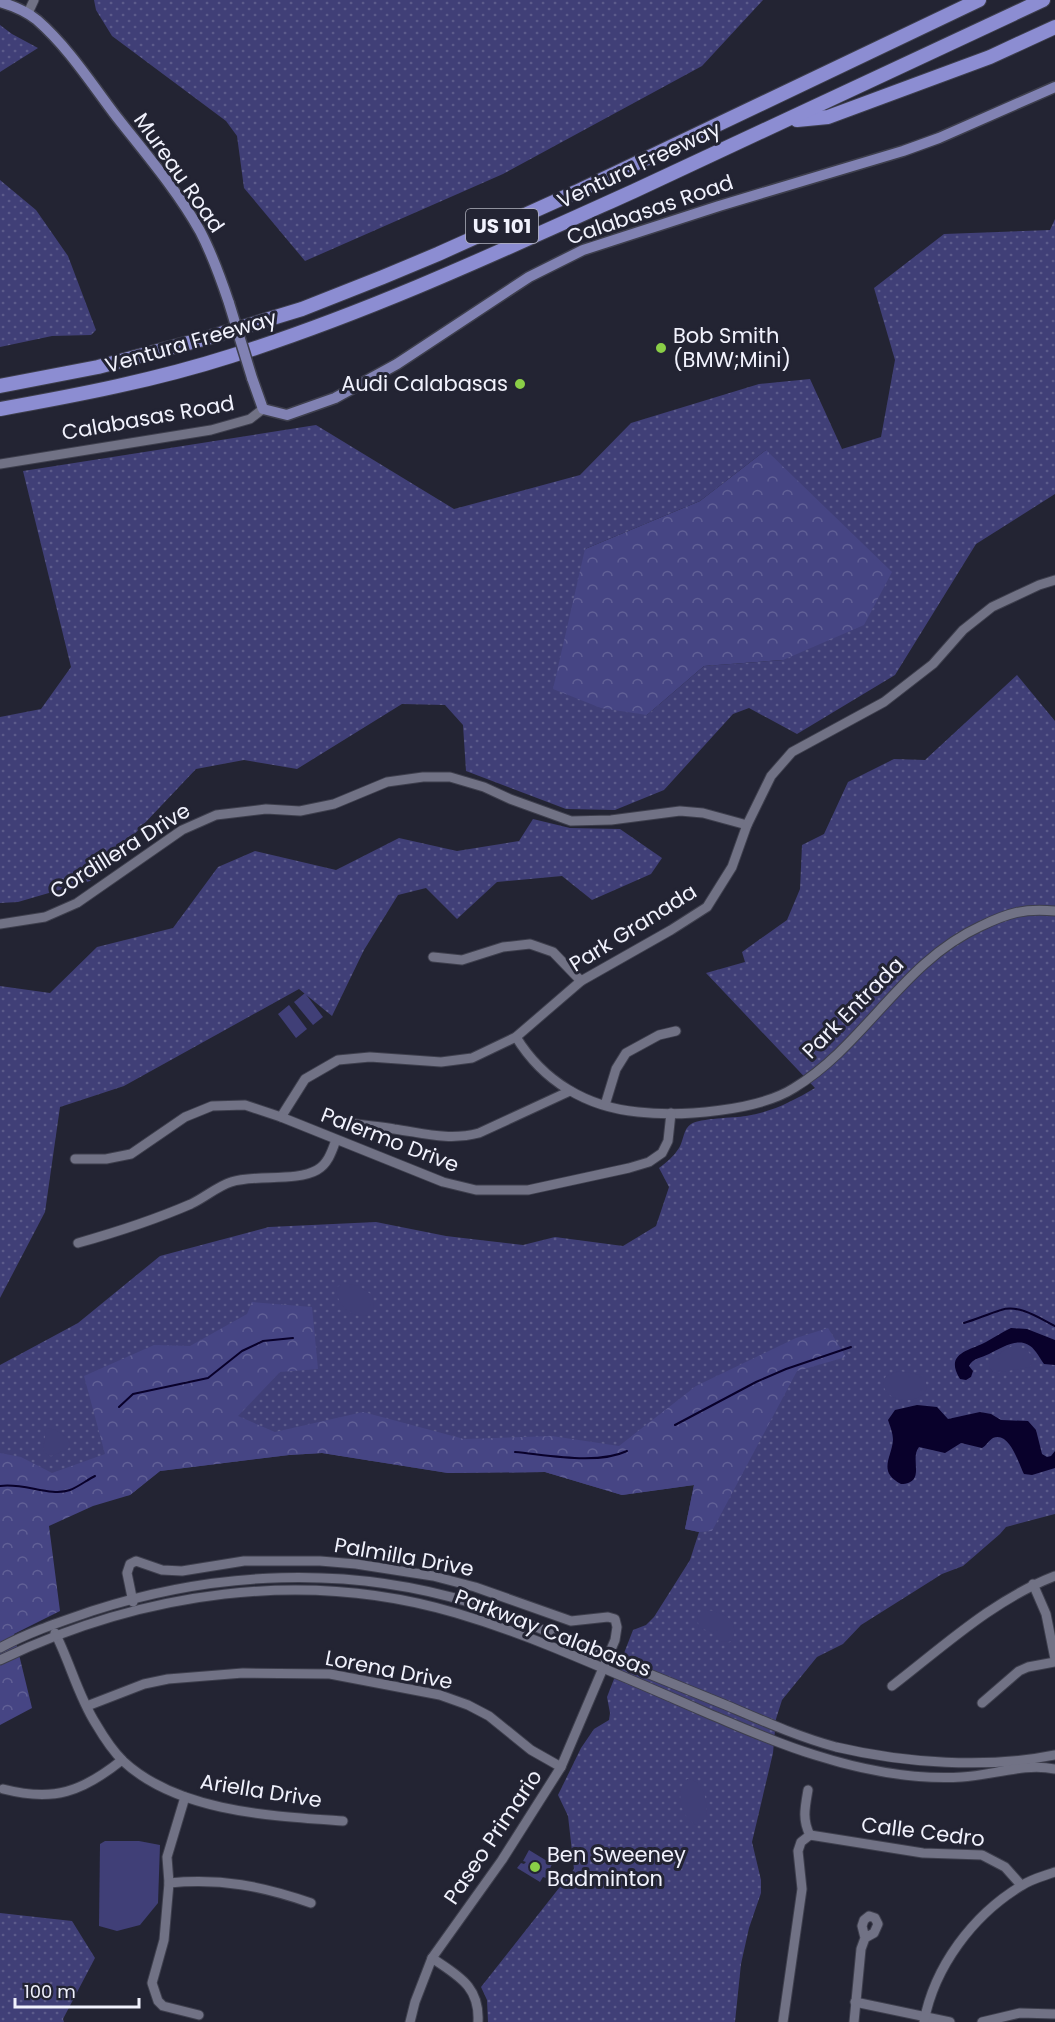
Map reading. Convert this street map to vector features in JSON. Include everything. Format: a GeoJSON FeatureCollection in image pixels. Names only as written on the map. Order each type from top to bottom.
{"type":"FeatureCollection","features":[{"type":"Feature","properties":{"kind":"highway","name":"Ventura Freeway"},"geometry":{"type":"LineString","coordinates":[[0,386],[98,367],[207,338],[302,309],[363,285],[576,192],[980,0]]}},
{"type":"Feature","properties":{"kind":"highway","name":"Ventura Freeway"},"geometry":{"type":"LineString","coordinates":[[0,409],[152,378],[230,356],[325,324],[447,276],[1044,0]]}},
{"type":"Feature","properties":{"kind":"highway"},"geometry":{"type":"LineString","coordinates":[[786,121],[828,117],[990,57],[1055,27]]}},
{"type":"Feature","properties":{"kind":"main road","name":"Mureau Road"},"geometry":{"type":"LineString","coordinates":[[0,2],[28,14],[47,30],[73,59],[175,194],[200,232],[229,303],[263,409]]}},
{"type":"Feature","properties":{"kind":"main road","name":"Calabasas Road"},"geometry":{"type":"LineString","coordinates":[[263,409],[287,415],[335,398],[397,364],[529,277],[583,250],[719,206],[903,151],[939,138],[1055,87]]}},
{"type":"Feature","properties":{"kind":"street"},"geometry":{"type":"LineString","coordinates":[[28,14],[33,0]]}},
{"type":"Feature","properties":{"kind":"street","name":"Calabasas Road"},"geometry":{"type":"LineString","coordinates":[[0,464],[211,430],[250,418],[263,409]]}},
{"type":"Feature","properties":{"kind":"street","name":"Park Granada"},"geometry":{"type":"LineString","coordinates":[[281,1117],[305,1079],[338,1060],[370,1057],[441,1062],[472,1058],[516,1037],[581,981],[707,907],[732,867],[747,825],[771,776],[792,752],[884,702],[933,664],[963,630],[992,607],[1009,597],[1055,580]]}},
{"type":"Feature","properties":{"kind":"street","name":"Cordillera Drive"},"geometry":{"type":"LineString","coordinates":[[0,924],[45,917],[77,903],[182,830],[216,815],[266,809],[300,811],[334,804],[387,782],[423,777],[450,777],[484,787],[510,799],[572,821],[611,820],[680,811],[703,813],[747,825]]}},
{"type":"Feature","properties":{"kind":"street","name":"Park Entrada"},"geometry":{"type":"LineString","coordinates":[[516,1037],[526,1054],[557,1083],[582,1098],[605,1105],[652,1114],[693,1113],[763,1102],[792,1089],[827,1064],[854,1038],[889,998],[943,947],[960,935],[999,918],[1033,909],[1055,911]]}},
{"type":"Feature","properties":{"kind":"street"},"geometry":{"type":"LineString","coordinates":[[433,957],[462,960],[503,947],[530,944],[553,952],[581,981]]}},
{"type":"Feature","properties":{"kind":"street"},"geometry":{"type":"LineString","coordinates":[[605,1105],[616,1069],[626,1053],[659,1035],[676,1031]]}},
{"type":"Feature","properties":{"kind":"street"},"geometry":{"type":"LineString","coordinates":[[351,1123],[443,1138],[467,1136],[570,1091]]}},
{"type":"Feature","properties":{"kind":"street","name":"Palermo Drive"},"geometry":{"type":"LineString","coordinates":[[75,1159],[106,1159],[131,1154],[185,1117],[212,1106],[245,1105],[281,1117],[443,1182],[476,1190],[528,1190],[649,1162],[662,1153],[669,1141],[671,1113]]}},
{"type":"Feature","properties":{"kind":"street"},"geometry":{"type":"LineString","coordinates":[[78,1243],[154,1220],[204,1198],[231,1182],[277,1176],[299,1176],[317,1170],[329,1159],[336,1140]]}},
{"type":"Feature","properties":{"kind":"street","name":"Palmilla Drive"},"geometry":{"type":"LineString","coordinates":[[133,1598],[127,1573],[130,1564],[136,1561],[162,1570],[183,1571],[244,1561],[356,1563],[433,1576],[475,1587],[571,1621],[608,1617],[615,1619],[617,1627],[615,1640],[603,1668]]}},
{"type":"Feature","properties":{"kind":"street"},"geometry":{"type":"LineString","coordinates":[[892,1686],[996,1605],[1033,1584],[1055,1576]]}},
{"type":"Feature","properties":{"kind":"street","name":"Parkway Calabasas"},"geometry":{"type":"LineString","coordinates":[[0,1648],[22,1636],[133,1598],[191,1586],[250,1579],[305,1577],[352,1580],[433,1593],[472,1603],[519,1620],[782,1728],[835,1746],[905,1759],[944,1762],[1020,1760],[1055,1756]]}},
{"type":"Feature","properties":{"kind":"street"},"geometry":{"type":"LineString","coordinates":[[982,1703],[1019,1671],[1055,1660],[1046,1614],[1033,1584]]}},
{"type":"Feature","properties":{"kind":"street","name":"Parkway Calabasas"},"geometry":{"type":"LineString","coordinates":[[0,1660],[57,1636],[135,1610],[219,1594],[256,1590],[321,1590],[365,1594],[454,1612],[488,1623],[603,1668],[785,1745],[848,1764],[886,1772],[940,1778],[964,1777],[1033,1767],[1055,1770]]}},
{"type":"Feature","properties":{"kind":"street"},"geometry":{"type":"LineString","coordinates":[[133,1598],[135,1610]]}},
{"type":"Feature","properties":{"kind":"street","name":"Ariella Drive"},"geometry":{"type":"LineString","coordinates":[[52,1625],[95,1723],[122,1760],[147,1779],[185,1797],[236,1810],[343,1821]]}},
{"type":"Feature","properties":{"kind":"street","name":"Paseo Primario"},"geometry":{"type":"LineString","coordinates":[[410,2022],[432,1958],[502,1860],[561,1767],[603,1668]]}},
{"type":"Feature","properties":{"kind":"street","name":"Lorena Drive"},"geometry":{"type":"LineString","coordinates":[[87,1706],[144,1684],[168,1679],[243,1673],[330,1674],[440,1695],[468,1705],[489,1716],[531,1750],[561,1767]]}},
{"type":"Feature","properties":{"kind":"street"},"geometry":{"type":"LineString","coordinates":[[1055,1756],[1055,1770]]}},
{"type":"Feature","properties":{"kind":"street"},"geometry":{"type":"LineString","coordinates":[[3,1789],[31,1795],[62,1792],[97,1779],[122,1760]]}},
{"type":"Feature","properties":{"kind":"street"},"geometry":{"type":"LineString","coordinates":[[783,2022],[802,1889],[798,1851],[801,1842],[810,1836],[805,1825],[804,1814],[808,1790]]}},
{"type":"Feature","properties":{"kind":"street"},"geometry":{"type":"LineString","coordinates":[[185,1797],[167,1857],[169,1883],[164,1940],[152,1983],[154,1994],[163,2006],[199,2015]]}},
{"type":"Feature","properties":{"kind":"street","name":"Calle Cedro"},"geometry":{"type":"LineString","coordinates":[[810,1836],[923,1853],[982,1855],[992,1858],[1005,1867],[1021,1886]]}},
{"type":"Feature","properties":{"kind":"street"},"geometry":{"type":"LineString","coordinates":[[925,2019],[933,1990],[947,1962],[968,1932],[987,1912],[1021,1886],[1055,1872]]}},
{"type":"Feature","properties":{"kind":"street"},"geometry":{"type":"LineString","coordinates":[[169,1883],[230,1882],[278,1891],[311,1903]]}},
{"type":"Feature","properties":{"kind":"street"},"geometry":{"type":"LineString","coordinates":[[854,2022],[861,1950],[865,1938]]}},
{"type":"Feature","properties":{"kind":"street"},"geometry":{"type":"LineString","coordinates":[[432,1958],[467,1984],[474,1995],[478,2009],[478,2022]]}},
{"type":"Feature","properties":{"kind":"street"},"geometry":{"type":"LineString","coordinates":[[855,2001],[925,2019],[950,2022]]}},
{"type":"Feature","properties":{"kind":"street"},"geometry":{"type":"LineString","coordinates":[[982,2022],[1020,2013],[1055,2014]]}},
{"type":"Feature","properties":{"kind":"shaded area"},"geometry":{"type":"Polygon","coordinates":[[[94,0],[763,0],[702,66],[503,174],[305,261],[244,188],[237,136],[226,121],[112,36],[96,10],[94,0]]]}},
{"type":"Feature","properties":{"kind":"shaded area"},"geometry":{"type":"Polygon","coordinates":[[[0,25],[38,48],[0,72],[0,25]]]}},
{"type":"Feature","properties":{"kind":"shaded area"},"geometry":{"type":"Polygon","coordinates":[[[0,180],[36,210],[68,256],[96,330],[91,335],[52,336],[0,347],[0,180]]]}},
{"type":"Feature","properties":{"kind":"shaded area"},"geometry":{"type":"Polygon","coordinates":[[[1055,219],[1055,494],[976,544],[895,675],[797,734],[749,708],[733,714],[664,790],[615,810],[566,809],[466,771],[463,725],[445,705],[402,704],[297,769],[244,760],[196,769],[90,881],[18,902],[0,903],[0,717],[41,709],[71,667],[23,471],[316,425],[454,509],[580,475],[631,423],[759,384],[810,379],[842,449],[881,437],[895,360],[874,288],[944,234],[1050,230],[1055,219]],[[766,450],[700,501],[585,549],[647,715],[704,666],[783,660],[766,450]]]}},
{"type":"Feature","properties":{"kind":"shaded area"},"geometry":{"type":"Polygon","coordinates":[[[1017,675],[1055,721],[1055,1514],[1006,1527],[963,1566],[942,1574],[861,1625],[843,1644],[817,1657],[782,1700],[776,1719],[773,1753],[752,1842],[761,1880],[761,1893],[749,1928],[741,1964],[735,2022],[488,2022],[487,2000],[481,1987],[574,1869],[568,1816],[558,1795],[581,1748],[594,1729],[609,1720],[607,1697],[633,1630],[646,1625],[654,1617],[690,1560],[699,1532],[685,1529],[694,1485],[622,1495],[545,1472],[448,1473],[322,1453],[160,1471],[130,1495],[0,1512],[0,1365],[78,1323],[160,1256],[269,1227],[376,1222],[446,1236],[523,1245],[555,1237],[623,1246],[656,1226],[669,1187],[659,1168],[677,1151],[688,1126],[702,1120],[765,1112],[790,1102],[815,1088],[706,973],[745,962],[742,952],[787,920],[800,889],[802,845],[824,834],[848,782],[894,759],[925,760],[1017,675]]]}},
{"type":"Feature","properties":{"kind":"shaded area"},"geometry":{"type":"Polygon","coordinates":[[[533,819],[570,828],[620,829],[662,858],[651,874],[592,900],[562,876],[497,882],[457,919],[426,888],[398,895],[364,950],[332,1016],[299,989],[124,1086],[60,1107],[45,1212],[0,1298],[0,986],[50,993],[97,947],[173,928],[218,867],[255,851],[336,870],[399,838],[457,851],[519,841],[533,819]]]}},
{"type":"Feature","properties":{"kind":"shaded area"},"geometry":{"type":"Polygon","coordinates":[[[305,993],[323,1017],[313,1025],[294,1002],[305,993]]]}},
{"type":"Feature","properties":{"kind":"shaded area"},"geometry":{"type":"Polygon","coordinates":[[[289,1005],[307,1029],[296,1038],[278,1014],[289,1005]]]}},
{"type":"Feature","properties":{"kind":"shaded area"},"geometry":{"type":"Polygon","coordinates":[[[344,1283],[359,1286],[372,1295],[374,1307],[368,1315],[351,1313],[338,1299],[337,1287],[344,1283]]]}},
{"type":"Feature","properties":{"kind":"shaded area"},"geometry":{"type":"Polygon","coordinates":[[[1011,1328],[1027,1329],[1055,1340],[1055,1365],[1044,1364],[1031,1346],[1019,1342],[975,1360],[969,1366],[973,1371],[971,1377],[966,1380],[960,1379],[955,1364],[961,1354],[1011,1328]]]}},
{"type":"Feature","properties":{"kind":"shaded area"},"geometry":{"type":"Polygon","coordinates":[[[1012,1346],[1022,1348],[1030,1354],[1033,1360],[1030,1367],[993,1372],[989,1367],[990,1359],[1012,1346]]]}},
{"type":"Feature","properties":{"kind":"shaded area"},"geometry":{"type":"Polygon","coordinates":[[[899,1371],[921,1375],[925,1378],[927,1388],[922,1395],[906,1400],[891,1396],[884,1384],[886,1376],[899,1371]]]}},
{"type":"Feature","properties":{"kind":"shaded area"},"geometry":{"type":"Polygon","coordinates":[[[917,1405],[937,1407],[948,1419],[980,1412],[991,1414],[1001,1420],[1028,1421],[1036,1430],[1042,1454],[1047,1457],[1055,1451],[1055,1468],[1032,1475],[1024,1474],[1009,1444],[999,1437],[993,1438],[982,1448],[961,1443],[945,1453],[919,1447],[916,1452],[915,1475],[909,1483],[901,1484],[889,1474],[888,1464],[893,1440],[888,1420],[895,1410],[917,1405]]]}},
{"type":"Feature","properties":{"kind":"shaded area"},"geometry":{"type":"Polygon","coordinates":[[[48,1428],[58,1431],[67,1438],[70,1444],[68,1449],[51,1456],[44,1453],[48,1428]]]}},
{"type":"Feature","properties":{"kind":"shaded area"},"geometry":{"type":"Polygon","coordinates":[[[704,1610],[723,1614],[732,1622],[734,1633],[732,1640],[720,1641],[713,1632],[699,1628],[697,1616],[704,1610]]]}},
{"type":"Feature","properties":{"kind":"shaded area"},"geometry":{"type":"Polygon","coordinates":[[[687,1779],[698,1783],[706,1799],[706,1818],[697,1825],[687,1817],[681,1804],[681,1790],[687,1779]]]}},
{"type":"Feature","properties":{"kind":"shaded area"},"geometry":{"type":"Polygon","coordinates":[[[105,1841],[139,1841],[160,1845],[158,1903],[140,1925],[117,1931],[99,1926],[100,1844],[105,1841]]]}},
{"type":"Feature","properties":{"kind":"shaded area","name":"Ben Sweeney Badminton"},"geometry":{"type":"Polygon","coordinates":[[[529,1850],[552,1864],[546,1878],[543,1877],[540,1882],[517,1868],[521,1863],[526,1862],[523,1861],[529,1850]]]}},
{"type":"Feature","properties":{"kind":"shaded area"},"geometry":{"type":"Polygon","coordinates":[[[0,1913],[72,1921],[95,1958],[63,2019],[64,2022],[0,2022],[0,1913]]]}},
{"type":"Feature","properties":{"kind":"green space"},"geometry":{"type":"Polygon","coordinates":[[[766,450],[892,572],[864,625],[783,660],[704,666],[647,715],[601,708],[553,689],[585,549],[700,501],[766,450]]]}},
{"type":"Feature","properties":{"kind":"green space"},"geometry":{"type":"Polygon","coordinates":[[[252,1302],[312,1307],[318,1369],[280,1372],[238,1416],[275,1432],[363,1412],[464,1439],[552,1436],[619,1446],[696,1386],[796,1338],[828,1328],[846,1357],[797,1371],[712,1531],[699,1532],[685,1529],[694,1485],[622,1495],[545,1472],[448,1473],[322,1453],[160,1471],[130,1495],[93,1506],[49,1526],[60,1611],[14,1634],[32,1708],[0,1725],[0,1453],[21,1457],[52,1473],[105,1454],[84,1376],[154,1345],[190,1346],[247,1314],[252,1302]]]}},
{"type":"Feature","properties":{"kind":"waterway"},"geometry":{"type":"LineString","coordinates":[[964,1323],[1001,1310],[1015,1309],[1022,1310],[1055,1326]]}},
{"type":"Feature","properties":{"kind":"waterway"},"geometry":{"type":"LineString","coordinates":[[119,1407],[133,1394],[208,1378],[242,1351],[263,1341],[293,1338]]}},
{"type":"Feature","properties":{"kind":"waterway"},"geometry":{"type":"LineString","coordinates":[[675,1425],[756,1382],[786,1369],[851,1347]]}},
{"type":"Feature","properties":{"kind":"waterway"},"geometry":{"type":"LineString","coordinates":[[515,1452],[587,1458],[615,1455],[627,1451]]}},
{"type":"Feature","properties":{"kind":"waterway"},"geometry":{"type":"LineString","coordinates":[[0,1486],[9,1485],[62,1492],[73,1489],[95,1476]]}},
{"type":"Feature","properties":{"kind":"place","name":"Bob Smith (BMW;Mini)"},"geometry":{"type":"Point","coordinates":[661,348]}},
{"type":"Feature","properties":{"kind":"place","name":"Audi Calabasas"},"geometry":{"type":"Point","coordinates":[520,384]}},
{"type":"Feature","properties":{"kind":"place","name":"Ben Sweeney Badminton"},"geometry":{"type":"Point","coordinates":[535,1867]}}]}
